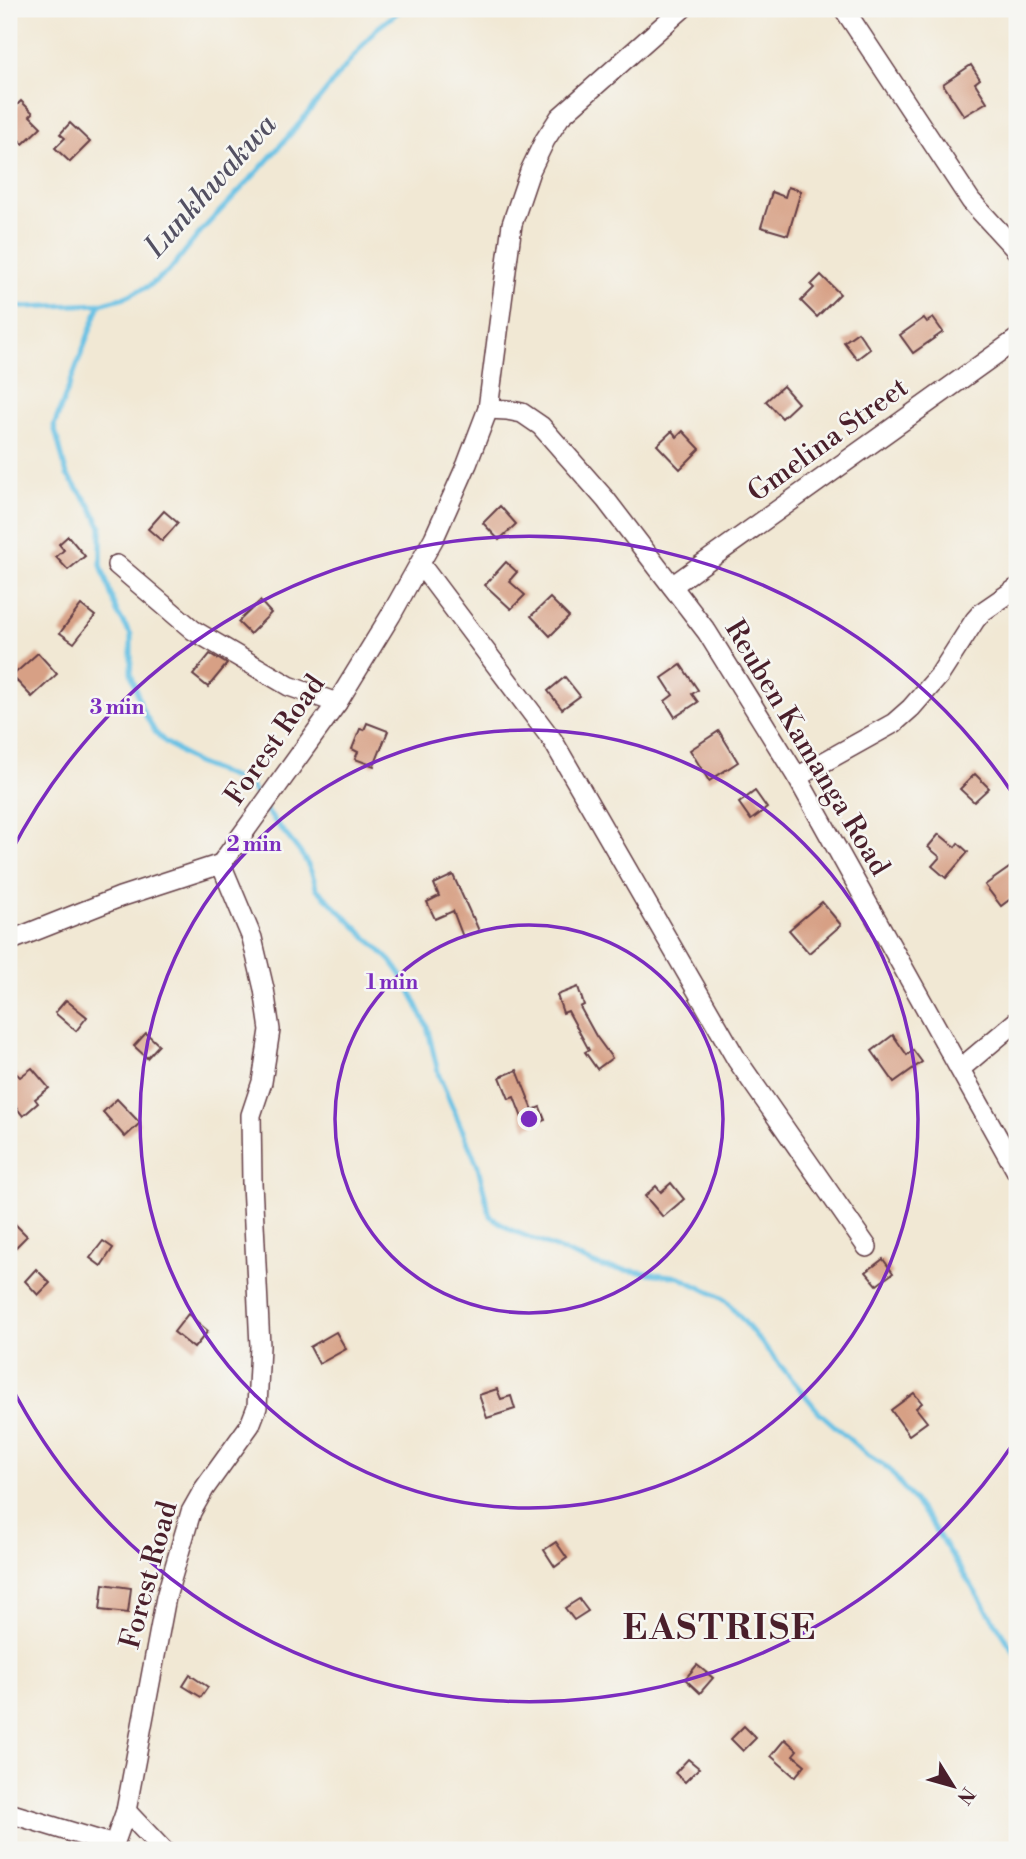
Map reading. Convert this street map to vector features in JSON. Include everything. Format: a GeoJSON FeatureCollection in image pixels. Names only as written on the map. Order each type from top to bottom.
{"type":"FeatureCollection","features":[{"type":"Feature","properties":{"kind":"street","name":"Forest Road"},"geometry":{"type":"LineString","coordinates":[[113,1847],[126,1811],[166,1597],[191,1512],[204,1489],[250,1425],[257,1407],[260,1346],[250,1144],[251,1115],[262,1082],[270,1030],[252,938],[221,864],[337,703],[434,538],[462,476],[488,409],[512,224],[530,171],[545,140],[559,117],[681,9]]}},
{"type":"Feature","properties":{"kind":"street"},"geometry":{"type":"LineString","coordinates":[[844,9],[971,201],[1017,251]]}},
{"type":"Feature","properties":{"kind":"street","name":"Gmelina Street"},"geometry":{"type":"LineString","coordinates":[[672,586],[1017,339]]}},
{"type":"Feature","properties":{"kind":"street","name":"Reuben Kamanga Road"},"geometry":{"type":"LineString","coordinates":[[488,409],[522,413],[541,426],[606,500],[707,632],[797,778],[1017,1172]]}},
{"type":"Feature","properties":{"kind":"street"},"geometry":{"type":"LineString","coordinates":[[419,564],[553,741],[737,1060],[867,1247]]}},
{"type":"Feature","properties":{"kind":"street"},"geometry":{"type":"LineString","coordinates":[[117,565],[193,630],[289,686],[337,703]]}},
{"type":"Feature","properties":{"kind":"street"},"geometry":{"type":"LineString","coordinates":[[797,778],[894,723],[939,676],[982,612],[1017,588]]}},
{"type":"Feature","properties":{"kind":"street"},"geometry":{"type":"LineString","coordinates":[[9,941],[120,897],[221,864]]}},
{"type":"Feature","properties":{"kind":"street"},"geometry":{"type":"LineString","coordinates":[[960,1069],[1017,1021]]}},
{"type":"Feature","properties":{"kind":"street"},"geometry":{"type":"LineString","coordinates":[[126,1811],[163,1850]]}},
{"type":"Feature","properties":{"kind":"street"},"geometry":{"type":"LineString","coordinates":[[9,1813],[113,1847]]}},
{"type":"Feature","properties":{"kind":"building"},"geometry":{"type":"Polygon","coordinates":[[[971,65],[980,79],[975,83],[987,102],[964,116],[943,84],[971,65]]]}},
{"type":"Feature","properties":{"kind":"building"},"geometry":{"type":"Polygon","coordinates":[[[21,101],[33,113],[30,116],[41,127],[23,144],[9,130],[9,124],[17,116],[11,111],[21,101]]]}},
{"type":"Feature","properties":{"kind":"building"},"geometry":{"type":"Polygon","coordinates":[[[70,123],[90,142],[70,162],[55,148],[65,138],[60,134],[70,123]]]}},
{"type":"Feature","properties":{"kind":"building"},"geometry":{"type":"Polygon","coordinates":[[[788,187],[801,191],[788,235],[761,227],[772,192],[785,197],[788,187]]]}},
{"type":"Feature","properties":{"kind":"building"},"geometry":{"type":"Polygon","coordinates":[[[821,275],[840,294],[817,317],[801,301],[814,288],[811,285],[821,275]]]}},
{"type":"Feature","properties":{"kind":"building"},"geometry":{"type":"Polygon","coordinates":[[[924,318],[927,322],[933,318],[943,332],[913,353],[900,335],[924,318]]]}},
{"type":"Feature","properties":{"kind":"building"},"geometry":{"type":"Polygon","coordinates":[[[858,332],[870,349],[857,359],[844,342],[858,332]]]}},
{"type":"Feature","properties":{"kind":"building"},"geometry":{"type":"Polygon","coordinates":[[[783,386],[798,403],[782,418],[766,401],[783,386]]]}},
{"type":"Feature","properties":{"kind":"building"},"geometry":{"type":"Polygon","coordinates":[[[672,431],[677,437],[683,431],[700,449],[680,469],[657,445],[672,431]]]}},
{"type":"Feature","properties":{"kind":"building"},"geometry":{"type":"Polygon","coordinates":[[[500,506],[516,524],[499,540],[483,523],[500,506]]]}},
{"type":"Feature","properties":{"kind":"building"},"geometry":{"type":"Polygon","coordinates":[[[164,511],[178,523],[162,541],[148,529],[164,511]]]}},
{"type":"Feature","properties":{"kind":"building"},"geometry":{"type":"Polygon","coordinates":[[[68,536],[85,556],[68,570],[56,557],[64,550],[59,544],[68,536]]]}},
{"type":"Feature","properties":{"kind":"building"},"geometry":{"type":"Polygon","coordinates":[[[506,562],[517,572],[509,581],[525,595],[511,609],[485,585],[506,562]]]}},
{"type":"Feature","properties":{"kind":"building"},"geometry":{"type":"Polygon","coordinates":[[[550,598],[569,617],[550,636],[531,616],[550,598]]]}},
{"type":"Feature","properties":{"kind":"building"},"geometry":{"type":"Polygon","coordinates":[[[260,601],[271,613],[250,634],[238,622],[260,601]]]}},
{"type":"Feature","properties":{"kind":"building"},"geometry":{"type":"Polygon","coordinates":[[[81,605],[95,616],[74,643],[60,633],[81,605]]]}},
{"type":"Feature","properties":{"kind":"building"},"geometry":{"type":"Polygon","coordinates":[[[38,653],[57,674],[32,697],[12,676],[38,653]]]}},
{"type":"Feature","properties":{"kind":"building"},"geometry":{"type":"Polygon","coordinates":[[[210,654],[227,664],[208,687],[193,675],[210,654]]]}},
{"type":"Feature","properties":{"kind":"building"},"geometry":{"type":"Polygon","coordinates":[[[681,665],[698,690],[692,694],[698,702],[675,717],[665,701],[673,695],[662,678],[681,665]]]}},
{"type":"Feature","properties":{"kind":"building"},"geometry":{"type":"Polygon","coordinates":[[[565,677],[580,696],[562,709],[548,691],[565,677]]]}},
{"type":"Feature","properties":{"kind":"building"},"geometry":{"type":"Polygon","coordinates":[[[367,723],[388,731],[374,766],[355,759],[358,752],[352,749],[360,729],[364,730],[367,723]]]}},
{"type":"Feature","properties":{"kind":"building"},"geometry":{"type":"Polygon","coordinates":[[[719,731],[738,762],[709,781],[690,750],[719,731]]]}},
{"type":"Feature","properties":{"kind":"building"},"geometry":{"type":"Polygon","coordinates":[[[975,774],[989,788],[974,802],[960,789],[975,774]]]}},
{"type":"Feature","properties":{"kind":"building"},"geometry":{"type":"Polygon","coordinates":[[[755,791],[767,808],[751,820],[739,803],[755,791]]]}},
{"type":"Feature","properties":{"kind":"building"},"geometry":{"type":"Polygon","coordinates":[[[939,834],[955,847],[958,843],[968,852],[946,878],[932,866],[940,857],[928,847],[939,834]]]}},
{"type":"Feature","properties":{"kind":"building"},"geometry":{"type":"Polygon","coordinates":[[[1012,866],[1017,874],[1017,894],[1001,906],[985,885],[1012,866]]]}},
{"type":"Feature","properties":{"kind":"building"},"geometry":{"type":"Polygon","coordinates":[[[453,875],[479,931],[463,937],[453,911],[435,919],[427,902],[439,896],[434,884],[453,875]]]}},
{"type":"Feature","properties":{"kind":"building"},"geometry":{"type":"Polygon","coordinates":[[[822,902],[841,925],[809,953],[789,930],[822,902]]]}},
{"type":"Feature","properties":{"kind":"building"},"geometry":{"type":"Polygon","coordinates":[[[578,987],[584,1005],[580,1007],[612,1058],[597,1069],[585,1052],[589,1050],[568,1011],[563,1013],[557,995],[578,987]]]}},
{"type":"Feature","properties":{"kind":"building"},"geometry":{"type":"Polygon","coordinates":[[[66,1000],[87,1017],[76,1031],[55,1013],[66,1000]]]}},
{"type":"Feature","properties":{"kind":"building"},"geometry":{"type":"Polygon","coordinates":[[[146,1033],[159,1045],[147,1058],[134,1046],[146,1033]]]}},
{"type":"Feature","properties":{"kind":"building"},"geometry":{"type":"Polygon","coordinates":[[[893,1035],[907,1055],[913,1050],[922,1062],[894,1082],[872,1051],[893,1035]]]}},
{"type":"Feature","properties":{"kind":"building"},"geometry":{"type":"Polygon","coordinates":[[[32,1068],[49,1088],[35,1099],[38,1103],[23,1116],[9,1098],[9,1081],[17,1074],[20,1077],[32,1068]]]}},
{"type":"Feature","properties":{"kind":"building"},"geometry":{"type":"Polygon","coordinates":[[[517,1070],[533,1110],[540,1107],[545,1120],[526,1128],[514,1097],[509,1099],[500,1077],[517,1070]]]}},
{"type":"Feature","properties":{"kind":"building"},"geometry":{"type":"Polygon","coordinates":[[[117,1099],[140,1123],[125,1137],[103,1112],[117,1099]]]}},
{"type":"Feature","properties":{"kind":"building"},"geometry":{"type":"Polygon","coordinates":[[[671,1183],[684,1199],[663,1217],[645,1196],[656,1186],[661,1192],[671,1183]]]}},
{"type":"Feature","properties":{"kind":"building"},"geometry":{"type":"Polygon","coordinates":[[[9,1218],[27,1236],[16,1247],[9,1240],[9,1218]]]}},
{"type":"Feature","properties":{"kind":"building"},"geometry":{"type":"Polygon","coordinates":[[[103,1241],[113,1248],[101,1266],[90,1258],[103,1241]]]}},
{"type":"Feature","properties":{"kind":"building"},"geometry":{"type":"Polygon","coordinates":[[[883,1259],[893,1273],[877,1285],[866,1272],[883,1259]]]}},
{"type":"Feature","properties":{"kind":"building"},"geometry":{"type":"Polygon","coordinates":[[[36,1269],[50,1283],[38,1295],[25,1281],[36,1269]]]}},
{"type":"Feature","properties":{"kind":"building"},"geometry":{"type":"Polygon","coordinates":[[[188,1314],[208,1331],[194,1348],[174,1332],[188,1314]]]}},
{"type":"Feature","properties":{"kind":"building"},"geometry":{"type":"Polygon","coordinates":[[[336,1332],[346,1349],[319,1364],[310,1347],[336,1332]]]}},
{"type":"Feature","properties":{"kind":"building"},"geometry":{"type":"Polygon","coordinates":[[[497,1389],[501,1399],[511,1396],[515,1409],[487,1418],[479,1395],[497,1389]]]}},
{"type":"Feature","properties":{"kind":"building"},"geometry":{"type":"Polygon","coordinates":[[[914,1393],[922,1403],[916,1408],[927,1422],[909,1435],[891,1410],[914,1393]]]}},
{"type":"Feature","properties":{"kind":"building"},"geometry":{"type":"Polygon","coordinates":[[[556,1542],[567,1558],[555,1567],[544,1550],[556,1542]]]}},
{"type":"Feature","properties":{"kind":"building"},"geometry":{"type":"Polygon","coordinates":[[[103,1584],[131,1588],[128,1613],[100,1610],[103,1584]]]}},
{"type":"Feature","properties":{"kind":"building"},"geometry":{"type":"Polygon","coordinates":[[[579,1599],[588,1611],[574,1620],[565,1608],[579,1599]]]}},
{"type":"Feature","properties":{"kind":"building"},"geometry":{"type":"Polygon","coordinates":[[[697,1665],[713,1678],[700,1693],[685,1679],[697,1665]]]}},
{"type":"Feature","properties":{"kind":"building"},"geometry":{"type":"Polygon","coordinates":[[[190,1675],[208,1687],[201,1697],[183,1686],[190,1675]]]}},
{"type":"Feature","properties":{"kind":"building"},"geometry":{"type":"Polygon","coordinates":[[[744,1726],[756,1738],[743,1751],[731,1739],[744,1726]]]}},
{"type":"Feature","properties":{"kind":"building"},"geometry":{"type":"Polygon","coordinates":[[[785,1739],[797,1750],[793,1755],[805,1765],[795,1777],[771,1756],[785,1739]]]}},
{"type":"Feature","properties":{"kind":"building"},"geometry":{"type":"Polygon","coordinates":[[[688,1759],[699,1768],[685,1782],[675,1773],[688,1759]]]}},
{"type":"Feature","properties":{"kind":"waterway","name":"Lunkhwakwa"},"geometry":{"type":"LineString","coordinates":[[9,304],[23,307],[100,304],[149,286],[170,270],[202,230],[258,171],[376,29],[402,9]]}},
{"type":"Feature","properties":{"kind":"waterway"},"geometry":{"type":"LineString","coordinates":[[100,304],[54,426],[67,475],[90,505],[101,527],[101,565],[117,612],[131,635],[131,673],[142,709],[155,732],[164,741],[194,762],[251,787],[261,801]]}},
{"type":"Feature","properties":{"kind":"waterway"},"geometry":{"type":"LineString","coordinates":[[266,810],[303,856],[316,888],[391,961],[405,980],[427,1026],[439,1076],[478,1166],[490,1216],[511,1230],[602,1267],[679,1277],[726,1300],[819,1412],[867,1455],[888,1468],[928,1519],[1017,1656]]}},
{"type":"Feature","properties":{"kind":"district","name":"EASTRISE"},"geometry":{"type":"Point","coordinates":[720,1628]}}]}
